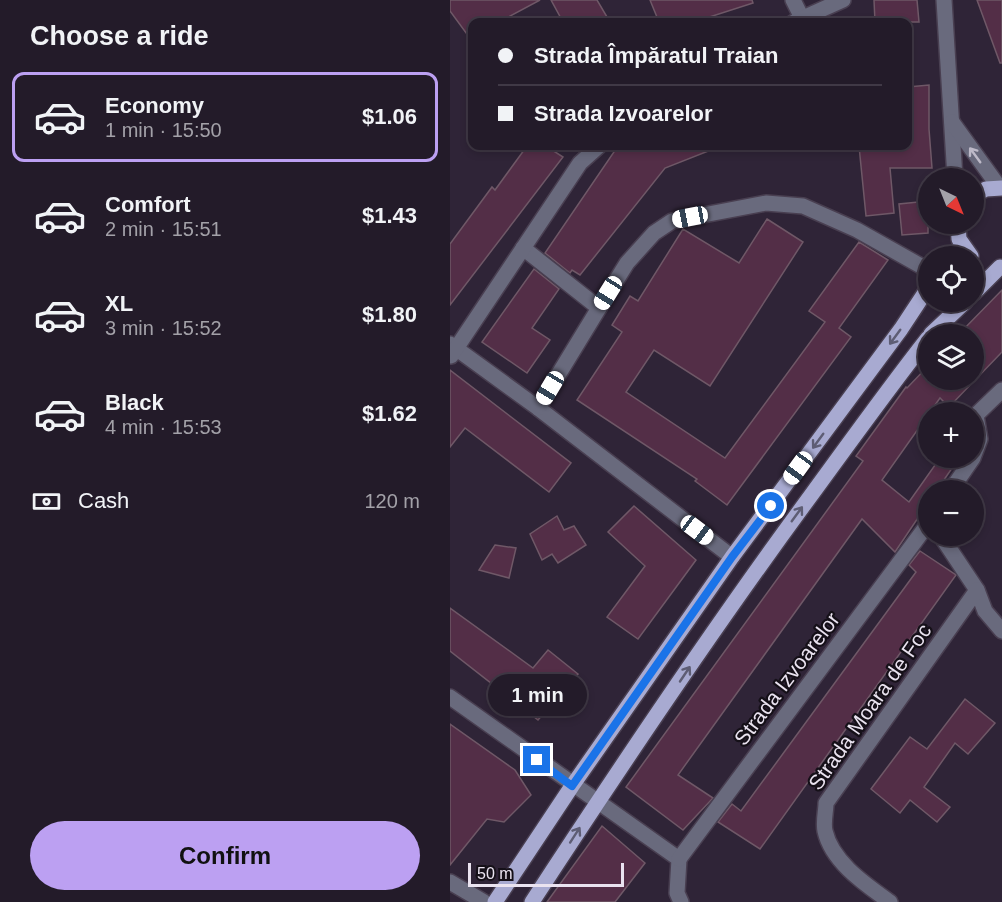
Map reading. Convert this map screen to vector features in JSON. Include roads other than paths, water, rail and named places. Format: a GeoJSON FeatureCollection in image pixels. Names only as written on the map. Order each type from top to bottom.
{"type":"FeatureCollection","features":[{"type":"Feature","properties":{"kind":"main road"},"geometry":{"type":"LineString","coordinates":[[984,190],[1001,187]]}},
{"type":"Feature","properties":{"kind":"main road"},"geometry":{"type":"LineString","coordinates":[[984,264],[1001,267]]}},
{"type":"Feature","properties":{"kind":"main road"},"geometry":{"type":"LineString","coordinates":[[984,283],[1001,267]]}},
{"type":"Feature","properties":{"kind":"main road"},"geometry":{"type":"LineString","coordinates":[[495,902],[572,786],[732,557],[918,303]]}},
{"type":"Feature","properties":{"kind":"main road"},"geometry":{"type":"LineString","coordinates":[[942,324],[955,312]]}},
{"type":"Feature","properties":{"kind":"main road"},"geometry":{"type":"LineString","coordinates":[[532,902],[596,803],[754,573],[918,352]]}},
{"type":"Feature","properties":{"kind":"street"},"geometry":{"type":"LineString","coordinates":[[793,0],[798,18]]}},
{"type":"Feature","properties":{"kind":"street"},"geometry":{"type":"LineString","coordinates":[[802,18],[843,0]]}},
{"type":"Feature","properties":{"kind":"street"},"geometry":{"type":"LineString","coordinates":[[944,0],[954,168]]}},
{"type":"Feature","properties":{"kind":"street"},"geometry":{"type":"LineString","coordinates":[[952,122],[1001,187]]}},
{"type":"Feature","properties":{"kind":"street"},"geometry":{"type":"LineString","coordinates":[[595,150],[580,163],[452,350],[538,408],[732,557]]}},
{"type":"Feature","properties":{"kind":"street"},"geometry":{"type":"LineString","coordinates":[[538,408],[627,263],[654,233],[672,221],[766,203],[803,206],[857,230],[918,264]]}},
{"type":"Feature","properties":{"kind":"street"},"geometry":{"type":"LineString","coordinates":[[523,248],[599,308]]}},
{"type":"Feature","properties":{"kind":"street"},"geometry":{"type":"LineString","coordinates":[[984,407],[1001,391]]}},
{"type":"Feature","properties":{"kind":"street","name":"Strada Izvoarelor"},"geometry":{"type":"LineString","coordinates":[[679,860],[918,537]]}},
{"type":"Feature","properties":{"kind":"street"},"geometry":{"type":"LineString","coordinates":[[948,546],[977,590],[985,611],[1002,631]]}},
{"type":"Feature","properties":{"kind":"street","name":"Strada Moara de Foc"},"geometry":{"type":"LineString","coordinates":[[890,902],[858,878],[832,849],[824,829],[826,803],[977,590]]}},
{"type":"Feature","properties":{"kind":"street"},"geometry":{"type":"LineString","coordinates":[[450,697],[679,860],[677,893],[681,902]]}},
{"type":"Feature","properties":{"kind":"street"},"geometry":{"type":"LineString","coordinates":[[450,882],[484,902]]}}]}
